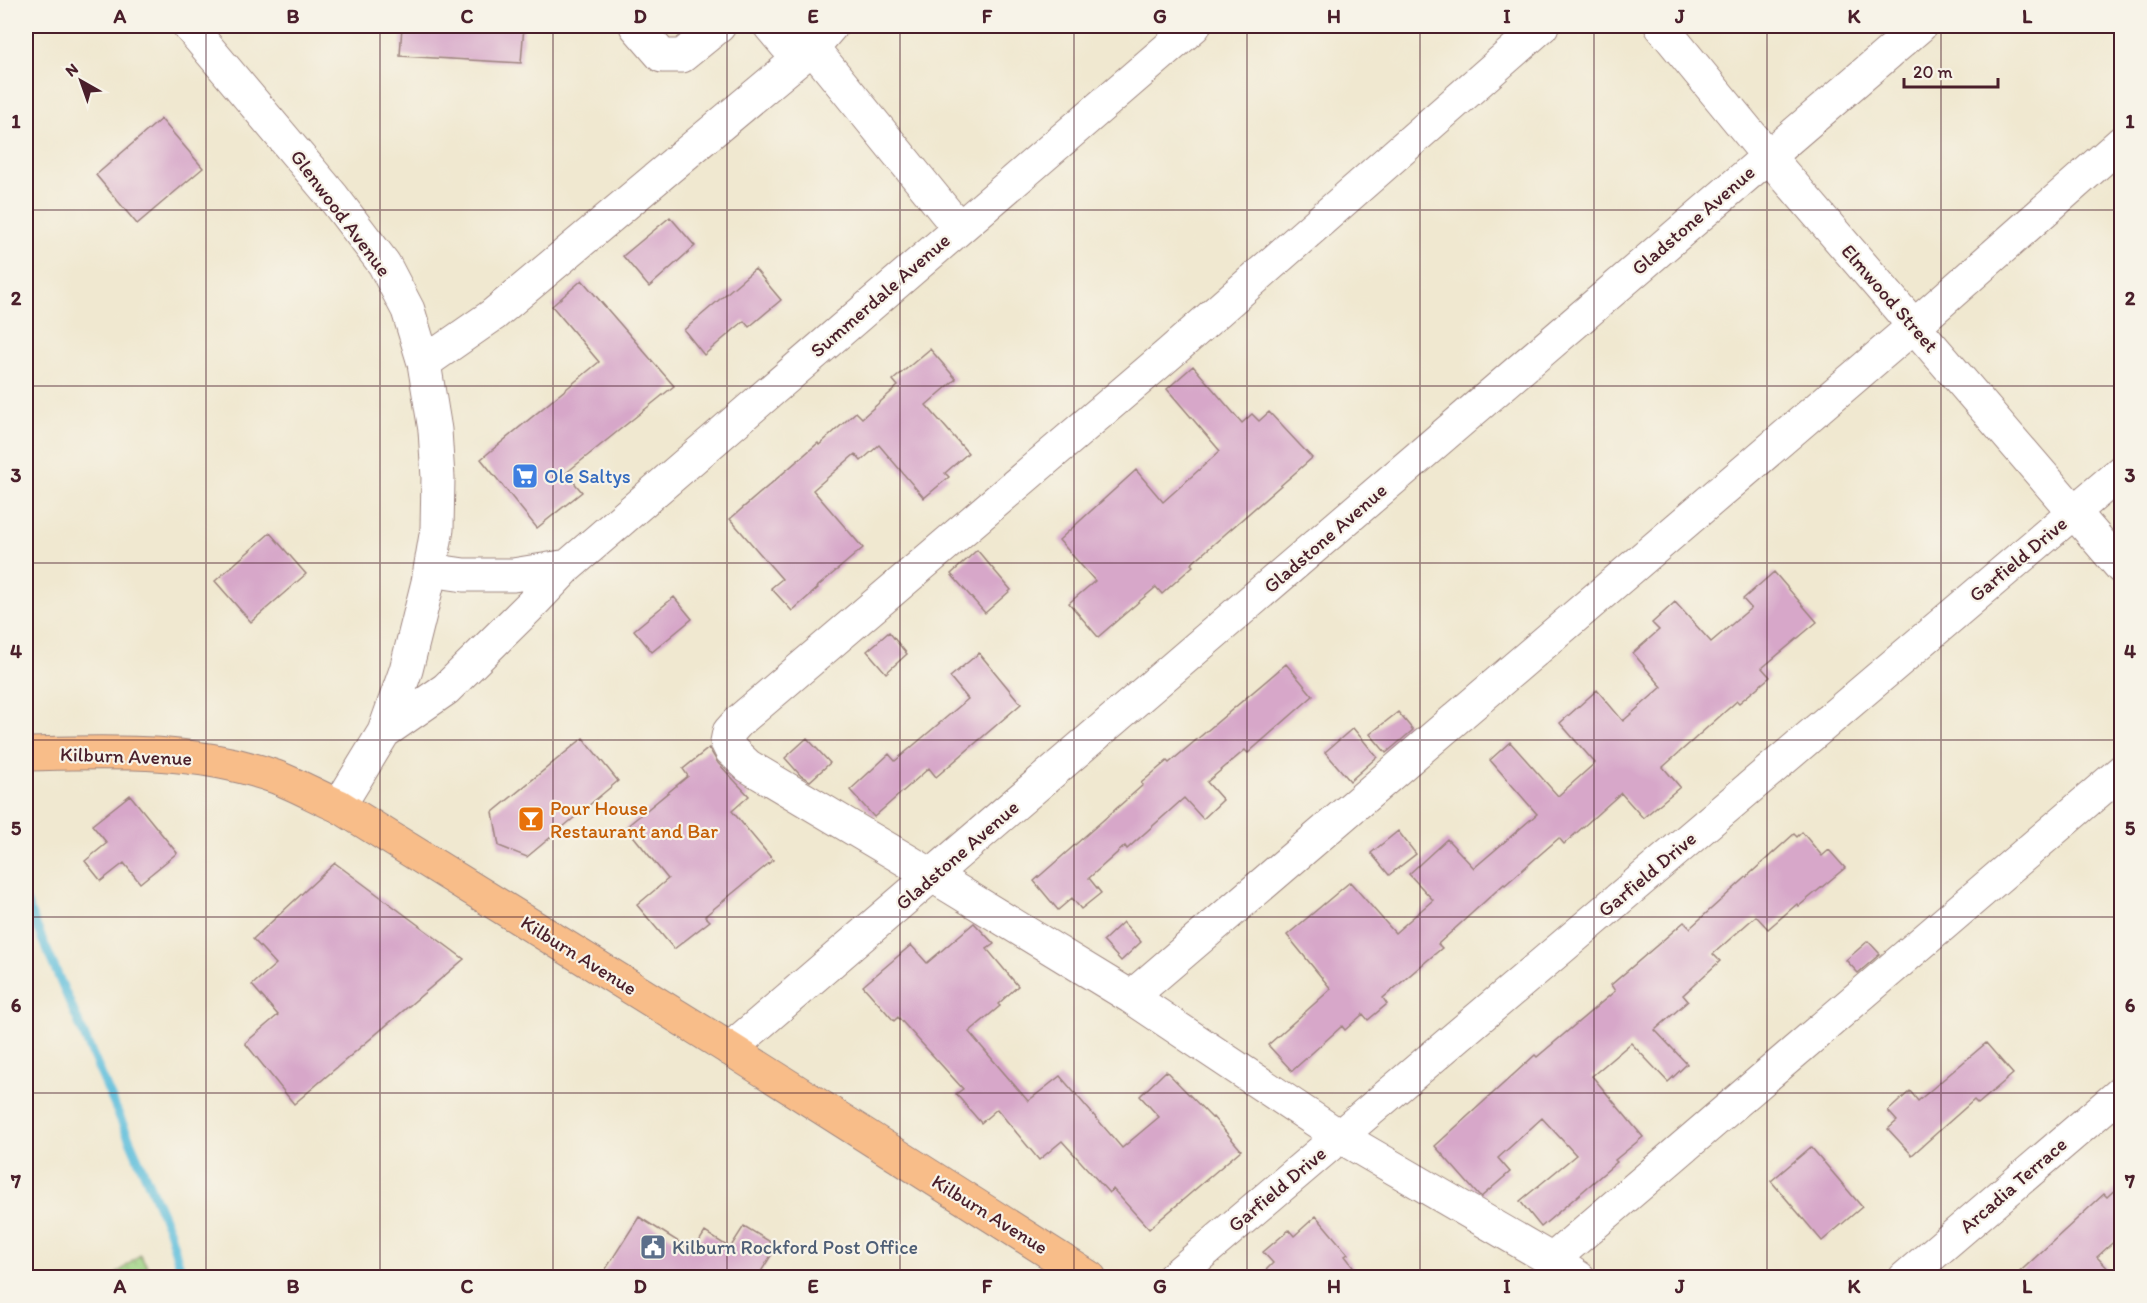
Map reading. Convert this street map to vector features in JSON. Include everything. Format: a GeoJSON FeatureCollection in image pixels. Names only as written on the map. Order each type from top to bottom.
{"type":"FeatureCollection","features":[{"type":"Feature","properties":{"kind":"main road","name":"Kilburn Avenue"},"geometry":{"type":"LineString","coordinates":[[26,754],[102,752],[160,754],[216,760],[277,777],[339,806],[730,1049],[1090,1278]]}},
{"type":"Feature","properties":{"kind":"street","name":"Glenwood Avenue"},"geometry":{"type":"LineString","coordinates":[[189,26],[333,197],[384,264],[408,310],[424,363],[435,430],[438,478],[436,529],[430,570],[406,670],[384,732],[339,806]]}},
{"type":"Feature","properties":{"kind":"street"},"geometry":{"type":"LineString","coordinates":[[636,26],[662,56],[682,56],[719,26]]}},
{"type":"Feature","properties":{"kind":"street"},"geometry":{"type":"LineString","coordinates":[[771,26],[786,45],[815,35]]}},
{"type":"Feature","properties":{"kind":"street","name":"Summerdale Avenue"},"geometry":{"type":"LineString","coordinates":[[384,732],[446,689],[568,566],[958,227],[1194,26]]}},
{"type":"Feature","properties":{"kind":"street"},"geometry":{"type":"LineString","coordinates":[[1542,26],[1170,353],[729,732],[727,742],[729,746],[748,766],[1131,997],[1339,1136],[1565,1269],[2121,771]]}},
{"type":"Feature","properties":{"kind":"street","name":"Elmwood Street"},"geometry":{"type":"LineString","coordinates":[[1661,26],[1768,156],[2121,568]]}},
{"type":"Feature","properties":{"kind":"street","name":"Gladstone Avenue"},"geometry":{"type":"LineString","coordinates":[[730,1049],[1920,26]]}},
{"type":"Feature","properties":{"kind":"street"},"geometry":{"type":"LineString","coordinates":[[424,363],[493,315],[815,35]]}},
{"type":"Feature","properties":{"kind":"street"},"geometry":{"type":"LineString","coordinates":[[815,35],[958,227]]}},
{"type":"Feature","properties":{"kind":"street"},"geometry":{"type":"LineString","coordinates":[[1131,997],[1914,326],[2121,142]]}},
{"type":"Feature","properties":{"kind":"street","name":"Garfield Drive"},"geometry":{"type":"LineString","coordinates":[[1173,1278],[2121,471]]}},
{"type":"Feature","properties":{"kind":"street"},"geometry":{"type":"LineString","coordinates":[[430,570],[464,575],[513,575],[568,566]]}},
{"type":"Feature","properties":{"kind":"street","name":"Arcadia Terrace"},"geometry":{"type":"LineString","coordinates":[[1905,1278],[2121,1092]]}},
{"type":"Feature","properties":{"kind":"green space"},"geometry":{"type":"Polygon","coordinates":[[[140,1255],[154,1277],[113,1277],[140,1255]]]}},
{"type":"Feature","properties":{"kind":"building"},"geometry":{"type":"Polygon","coordinates":[[[402,26],[524,26],[521,63],[400,56],[402,26]]]}},
{"type":"Feature","properties":{"kind":"building"},"geometry":{"type":"Polygon","coordinates":[[[161,119],[203,168],[137,224],[96,175],[161,119]]]}},
{"type":"Feature","properties":{"kind":"building"},"geometry":{"type":"Polygon","coordinates":[[[670,217],[695,246],[649,287],[623,256],[670,217]]]}},
{"type":"Feature","properties":{"kind":"building"},"geometry":{"type":"Polygon","coordinates":[[[755,269],[781,300],[749,327],[744,321],[704,355],[684,330],[755,269]]]}},
{"type":"Feature","properties":{"kind":"building"},"geometry":{"type":"Polygon","coordinates":[[[582,280],[674,386],[566,473],[582,492],[537,528],[481,459],[599,362],[552,306],[582,280]]]}},
{"type":"Feature","properties":{"kind":"building"},"geometry":{"type":"Polygon","coordinates":[[[930,349],[956,379],[926,405],[968,453],[945,473],[949,477],[924,498],[879,445],[861,461],[855,454],[813,490],[863,548],[792,611],[771,588],[782,579],[730,519],[856,412],[862,418],[898,386],[893,380],[930,349]]]}},
{"type":"Feature","properties":{"kind":"building"},"geometry":{"type":"Polygon","coordinates":[[[1193,366],[1242,423],[1252,414],[1259,421],[1269,412],[1312,458],[1191,564],[1193,566],[1162,594],[1156,587],[1098,637],[1069,603],[1095,581],[1059,540],[1136,470],[1163,502],[1220,451],[1167,389],[1193,366]]]}},
{"type":"Feature","properties":{"kind":"building"},"geometry":{"type":"Polygon","coordinates":[[[270,533],[306,574],[251,622],[215,581],[270,533]]]}},
{"type":"Feature","properties":{"kind":"building"},"geometry":{"type":"Polygon","coordinates":[[[977,550],[1011,590],[985,613],[951,574],[977,550]]]}},
{"type":"Feature","properties":{"kind":"building"},"geometry":{"type":"Polygon","coordinates":[[[1774,572],[1817,622],[1762,668],[1770,677],[1739,703],[1737,701],[1663,767],[1680,787],[1643,818],[1621,793],[1564,844],[1559,838],[1438,944],[1442,948],[1383,998],[1387,1004],[1368,1020],[1363,1014],[1345,1030],[1342,1026],[1292,1071],[1268,1045],[1331,989],[1287,935],[1350,882],[1395,933],[1433,900],[1409,874],[1447,839],[1474,868],[1537,814],[1490,760],[1510,742],[1558,796],[1595,763],[1560,723],[1597,690],[1623,721],[1662,687],[1633,653],[1659,630],[1652,623],[1675,602],[1711,642],[1751,608],[1743,599],[1774,572]]]}},
{"type":"Feature","properties":{"kind":"building"},"geometry":{"type":"Polygon","coordinates":[[[674,597],[692,619],[652,652],[634,630],[674,597]]]}},
{"type":"Feature","properties":{"kind":"building"},"geometry":{"type":"Polygon","coordinates":[[[889,632],[907,654],[886,673],[867,651],[889,632]]]}},
{"type":"Feature","properties":{"kind":"building"},"geometry":{"type":"Polygon","coordinates":[[[979,653],[1021,704],[936,777],[929,768],[874,817],[850,790],[889,754],[895,761],[968,699],[950,677],[979,653]]]}},
{"type":"Feature","properties":{"kind":"building"},"geometry":{"type":"Polygon","coordinates":[[[1286,664],[1313,696],[1248,753],[1245,750],[1207,782],[1223,800],[1203,819],[1184,798],[1127,849],[1125,846],[1089,878],[1101,893],[1081,909],[1072,898],[1058,910],[1034,881],[1143,785],[1141,783],[1167,761],[1169,763],[1286,664]]]}},
{"type":"Feature","properties":{"kind":"building"},"geometry":{"type":"Polygon","coordinates":[[[1398,712],[1413,730],[1386,753],[1370,734],[1398,712]]]}},
{"type":"Feature","properties":{"kind":"building"},"geometry":{"type":"Polygon","coordinates":[[[1353,728],[1377,757],[1350,781],[1325,752],[1353,728]]]}},
{"type":"Feature","properties":{"kind":"building"},"geometry":{"type":"Polygon","coordinates":[[[583,738],[618,781],[527,857],[499,846],[493,812],[583,738]]]}},
{"type":"Feature","properties":{"kind":"building"},"geometry":{"type":"Polygon","coordinates":[[[807,738],[830,763],[810,781],[801,776],[785,758],[807,738]]]}},
{"type":"Feature","properties":{"kind":"building"},"geometry":{"type":"Polygon","coordinates":[[[709,748],[718,763],[749,796],[732,811],[773,860],[705,916],[710,921],[674,949],[637,905],[668,879],[626,827],[688,776],[683,769],[709,748]]]}},
{"type":"Feature","properties":{"kind":"building"},"geometry":{"type":"Polygon","coordinates":[[[130,795],[177,853],[140,883],[124,863],[101,881],[85,861],[107,843],[92,825],[130,795]]]}},
{"type":"Feature","properties":{"kind":"building"},"geometry":{"type":"Polygon","coordinates":[[[1398,831],[1416,854],[1389,875],[1371,853],[1398,831]]]}},
{"type":"Feature","properties":{"kind":"building"},"geometry":{"type":"Polygon","coordinates":[[[1802,832],[1822,856],[1829,850],[1845,868],[1768,929],[1756,916],[1713,954],[1720,961],[1683,995],[1688,1001],[1655,1030],[1687,1064],[1668,1082],[1631,1043],[1592,1076],[1643,1137],[1541,1227],[1520,1201],[1576,1155],[1542,1118],[1498,1158],[1510,1172],[1481,1197],[1479,1196],[1435,1146],[1535,1055],[1537,1057],[1615,991],[1611,985],[1684,922],[1690,928],[1794,834],[1797,837],[1802,832]]]}},
{"type":"Feature","properties":{"kind":"building"},"geometry":{"type":"Polygon","coordinates":[[[335,863],[464,959],[294,1104],[245,1043],[278,1015],[252,985],[276,964],[253,939],[335,863]]]}},
{"type":"Feature","properties":{"kind":"building"},"geometry":{"type":"Polygon","coordinates":[[[1123,922],[1141,942],[1121,961],[1103,941],[1123,922]]]}},
{"type":"Feature","properties":{"kind":"building"},"geometry":{"type":"Polygon","coordinates":[[[974,923],[994,944],[987,949],[1018,986],[998,1004],[1000,1006],[969,1032],[1028,1101],[1060,1076],[1122,1148],[1159,1117],[1140,1096],[1166,1071],[1213,1117],[1241,1150],[1149,1229],[1113,1189],[1109,1193],[1062,1141],[1039,1160],[997,1109],[981,1123],[956,1094],[963,1089],[898,1017],[894,1021],[863,986],[911,945],[927,963],[974,923]]]}},
{"type":"Feature","properties":{"kind":"building"},"geometry":{"type":"Polygon","coordinates":[[[1868,941],[1880,954],[1858,973],[1846,960],[1868,941]]]}},
{"type":"Feature","properties":{"kind":"building"},"geometry":{"type":"Polygon","coordinates":[[[1986,1043],[2013,1074],[1978,1104],[1974,1100],[1912,1155],[1888,1129],[1897,1121],[1888,1111],[1910,1091],[1918,1101],[1986,1043]]]}},
{"type":"Feature","properties":{"kind":"building"},"geometry":{"type":"Polygon","coordinates":[[[1811,1147],[1862,1207],[1822,1241],[1771,1181],[1811,1147]]]}},
{"type":"Feature","properties":{"kind":"building"},"geometry":{"type":"Polygon","coordinates":[[[2121,1184],[2121,1235],[2097,1257],[2117,1278],[2013,1278],[2104,1194],[2107,1197],[2121,1184]]]}},
{"type":"Feature","properties":{"kind":"building"},"geometry":{"type":"Polygon","coordinates":[[[1316,1216],[1348,1254],[1345,1256],[1362,1278],[1258,1278],[1273,1263],[1263,1252],[1289,1230],[1294,1236],[1316,1216]]]}},
{"type":"Feature","properties":{"kind":"building","name":"Kilburn Rockford Post Office"},"geometry":{"type":"Polygon","coordinates":[[[639,1217],[693,1251],[705,1232],[730,1248],[744,1226],[777,1246],[757,1278],[600,1278],[639,1217]]]}},
{"type":"Feature","properties":{"kind":"waterway"},"geometry":{"type":"LineString","coordinates":[[26,902],[169,1230],[183,1278]]}},
{"type":"Feature","properties":{"kind":"place","name":"Ole Saltys"},"geometry":{"type":"Point","coordinates":[525,476]}},
{"type":"Feature","properties":{"kind":"place","name":"Pour House Restaurant and Bar"},"geometry":{"type":"Point","coordinates":[531,819]}},
{"type":"Feature","properties":{"kind":"place","name":"Kilburn Rockford Post Office"},"geometry":{"type":"Point","coordinates":[653,1247]}}]}
